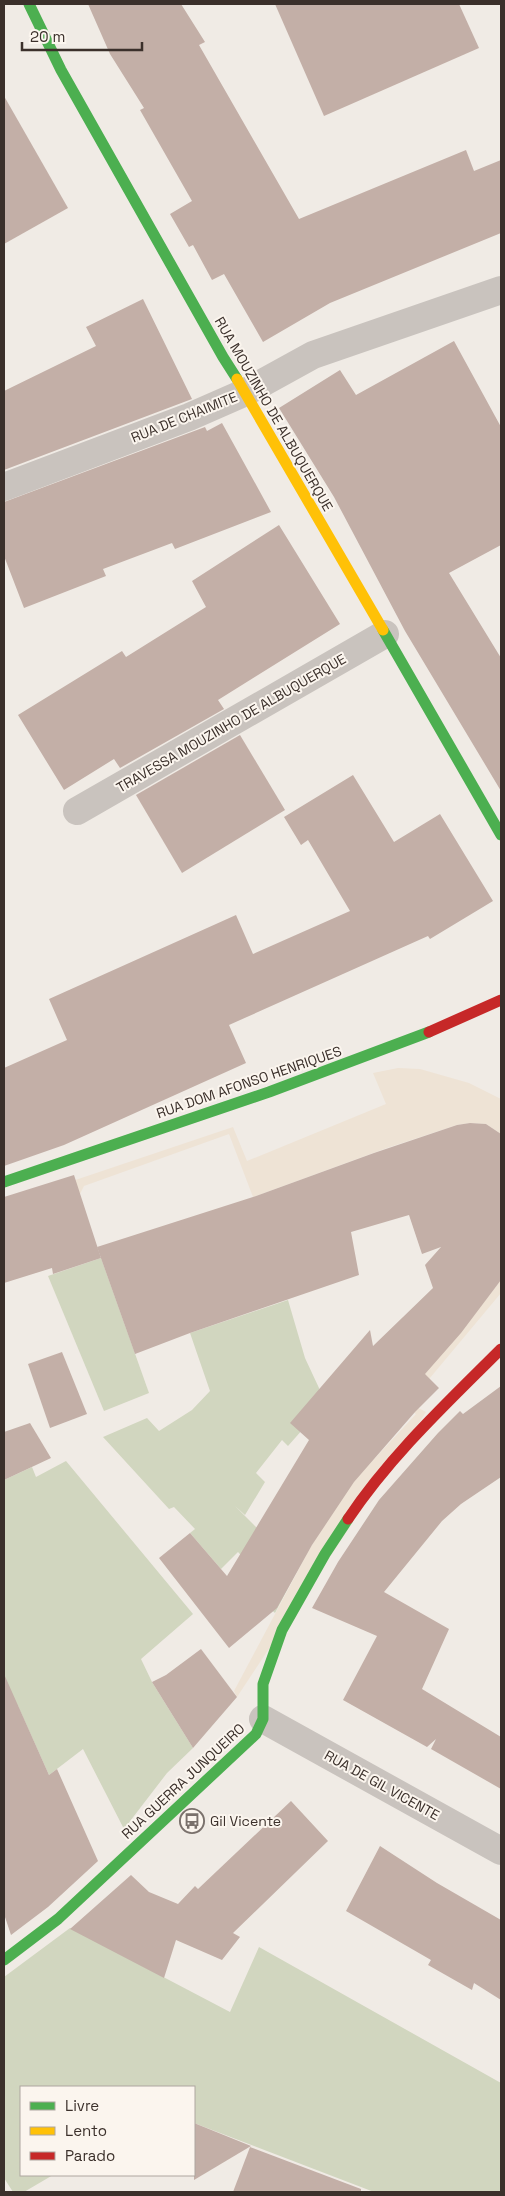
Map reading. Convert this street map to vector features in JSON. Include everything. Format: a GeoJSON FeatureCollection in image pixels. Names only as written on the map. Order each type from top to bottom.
{"type":"FeatureCollection","features":[{"type":"Feature","properties":{"kind":"street","name":"RUA MOUZINHO DE ALBUQUERQUE"},"geometry":{"type":"LineString","coordinates":[[30,4],[66,79],[223,357],[246,392],[501,835]]}},
{"type":"Feature","properties":{"kind":"street","name":"RUA DE CHAIMITE"},"geometry":{"type":"LineString","coordinates":[[4,487],[189,417],[246,392],[313,355],[501,290]]}},
{"type":"Feature","properties":{"kind":"street","name":"TRAVESSA MOUZINHO DE ALBUQUERQUE"},"geometry":{"type":"LineString","coordinates":[[77,811],[385,634]]}},
{"type":"Feature","properties":{"kind":"street","name":"RUA DOM AFONSO HENRIQUES"},"geometry":{"type":"LineString","coordinates":[[4,1182],[270,1092],[418,1037],[501,1000]]}},
{"type":"Feature","properties":{"kind":"street","name":"RUA GUERRA JUNQUEIRO"},"geometry":{"type":"LineString","coordinates":[[4,1960],[58,1919],[256,1734],[263,1719],[263,1684],[282,1630],[325,1554],[367,1491],[427,1422],[498,1359]]}},
{"type":"Feature","properties":{"kind":"street","name":"RUA DE GIL VICENTE"},"geometry":{"type":"LineString","coordinates":[[263,1719],[501,1851]]}},
{"type":"Feature","properties":{"kind":"green space"},"geometry":{"type":"Polygon","coordinates":[[[101,1258],[149,1393],[104,1411],[48,1276],[101,1258]]]}},
{"type":"Feature","properties":{"kind":"green space"},"geometry":{"type":"Polygon","coordinates":[[[288,1300],[305,1358],[326,1403],[288,1446],[282,1440],[256,1473],[265,1482],[245,1515],[235,1506],[298,1569],[275,1613],[248,1589],[261,1577],[238,1552],[221,1569],[190,1533],[195,1529],[174,1507],[169,1509],[103,1437],[147,1418],[159,1431],[192,1410],[210,1391],[190,1333],[288,1300]]]}},
{"type":"Feature","properties":{"kind":"green space"},"geometry":{"type":"Polygon","coordinates":[[[66,1461],[193,1614],[141,1659],[152,1682],[193,1748],[167,1773],[124,1829],[83,1749],[49,1775],[18,1706],[4,1705],[4,1480],[32,1467],[36,1477],[66,1461]]]}},
{"type":"Feature","properties":{"kind":"green space"},"geometry":{"type":"Polygon","coordinates":[[[70,1928],[230,2012],[259,1947],[501,2083],[501,2192],[374,2192],[195,2123],[195,2086],[20,2086],[20,2176],[51,2176],[24,2192],[13,2192],[4,2178],[4,1977],[70,1928]]]}},
{"type":"Feature","properties":{"kind":"shaded area"},"geometry":{"type":"Polygon","coordinates":[[[398,1068],[420,1069],[469,1083],[501,1099],[501,1134],[486,1124],[470,1123],[457,1125],[387,1148],[253,1197],[229,1134],[84,1186],[80,1194],[4,1216],[4,1204],[233,1127],[247,1161],[386,1104],[373,1073],[398,1068]]]}},
{"type":"Feature","properties":{"kind":"shaded area"},"geometry":{"type":"Polygon","coordinates":[[[501,1280],[501,1293],[409,1403],[426,1412],[237,1697],[234,1691],[309,1550],[329,1517],[351,1484],[416,1414],[399,1404],[471,1319],[501,1280]]]}},
{"type":"Feature","properties":{"kind":"building"},"geometry":{"type":"Polygon","coordinates":[[[88,4],[181,4],[205,42],[199,45],[299,219],[466,150],[474,171],[501,160],[501,233],[330,303],[263,342],[224,274],[212,280],[193,245],[189,247],[170,214],[192,201],[140,110],[144,108],[110,54],[88,4]]]}},
{"type":"Feature","properties":{"kind":"building"},"geometry":{"type":"Polygon","coordinates":[[[275,4],[459,4],[479,48],[324,116],[275,4]]]}},
{"type":"Feature","properties":{"kind":"building"},"geometry":{"type":"Polygon","coordinates":[[[4,96],[68,208],[4,244],[4,96]]]}},
{"type":"Feature","properties":{"kind":"building"},"geometry":{"type":"Polygon","coordinates":[[[143,299],[192,399],[4,470],[4,391],[96,346],[86,327],[143,299]]]}},
{"type":"Feature","properties":{"kind":"building"},"geometry":{"type":"Polygon","coordinates":[[[454,341],[501,427],[501,545],[449,573],[501,658],[501,791],[405,631],[334,497],[279,408],[340,370],[356,395],[454,341]]]}},
{"type":"Feature","properties":{"kind":"building"},"geometry":{"type":"Polygon","coordinates":[[[222,423],[271,512],[175,549],[172,543],[103,569],[106,576],[24,608],[4,556],[4,502],[205,427],[207,431],[222,423]]]}},
{"type":"Feature","properties":{"kind":"building"},"geometry":{"type":"Polygon","coordinates":[[[279,525],[340,624],[218,700],[224,709],[120,768],[114,759],[64,790],[18,715],[122,651],[126,657],[206,607],[192,581],[279,525]]]}},
{"type":"Feature","properties":{"kind":"building"},"geometry":{"type":"Polygon","coordinates":[[[240,735],[285,810],[182,873],[136,795],[240,735]]]}},
{"type":"Feature","properties":{"kind":"building"},"geometry":{"type":"Polygon","coordinates":[[[353,775],[394,842],[440,814],[493,901],[430,939],[428,936],[229,1025],[246,1063],[64,1145],[4,1166],[4,1068],[67,1040],[49,999],[236,915],[253,954],[350,911],[308,840],[301,845],[284,817],[353,775]]]}},
{"type":"Feature","properties":{"kind":"building"},"geometry":{"type":"Polygon","coordinates":[[[470,1123],[486,1124],[501,1134],[501,1280],[461,1333],[425,1374],[439,1388],[415,1412],[354,1482],[312,1545],[277,1608],[229,1648],[159,1558],[190,1533],[227,1576],[309,1440],[290,1423],[370,1330],[373,1346],[433,1288],[425,1265],[441,1247],[422,1254],[409,1215],[351,1232],[359,1275],[190,1333],[135,1354],[97,1247],[253,1197],[457,1125],[470,1123]]]}},
{"type":"Feature","properties":{"kind":"building"},"geometry":{"type":"Polygon","coordinates":[[[74,1175],[101,1258],[53,1274],[52,1268],[4,1283],[4,1197],[74,1175]]]}},
{"type":"Feature","properties":{"kind":"building"},"geometry":{"type":"Polygon","coordinates":[[[62,1352],[87,1414],[50,1428],[28,1364],[62,1352]]]}},
{"type":"Feature","properties":{"kind":"building"},"geometry":{"type":"Polygon","coordinates":[[[501,1386],[501,1477],[461,1504],[442,1521],[384,1592],[449,1629],[422,1689],[501,1737],[501,1789],[431,1749],[436,1739],[427,1747],[343,1700],[377,1636],[312,1608],[338,1562],[379,1500],[460,1411],[463,1414],[501,1386]]]}},
{"type":"Feature","properties":{"kind":"building"},"geometry":{"type":"Polygon","coordinates":[[[30,1423],[51,1458],[4,1480],[4,1432],[30,1423]]]}},
{"type":"Feature","properties":{"kind":"building"},"geometry":{"type":"Polygon","coordinates":[[[201,1649],[237,1697],[193,1748],[152,1682],[166,1675],[201,1649]]]}},
{"type":"Feature","properties":{"kind":"building"},"geometry":{"type":"Polygon","coordinates":[[[4,1674],[49,1775],[57,1769],[98,1861],[48,1907],[11,1935],[4,1914],[4,1674]]]}},
{"type":"Feature","properties":{"kind":"building"},"geometry":{"type":"Polygon","coordinates":[[[291,1801],[328,1841],[233,1933],[240,1937],[222,1960],[176,1940],[164,1978],[70,1929],[131,1875],[149,1892],[178,1904],[195,1886],[198,1889],[291,1801]]]}},
{"type":"Feature","properties":{"kind":"building"},"geometry":{"type":"Polygon","coordinates":[[[380,1846],[437,1883],[501,1920],[501,2000],[474,1983],[472,1990],[428,1965],[431,1960],[346,1911],[380,1846]]]}},
{"type":"Feature","properties":{"kind":"building"},"geometry":{"type":"Polygon","coordinates":[[[195,2123],[251,2146],[194,2180],[195,2123]]]}},
{"type":"Feature","properties":{"kind":"building"},"geometry":{"type":"Polygon","coordinates":[[[250,2147],[361,2189],[361,2192],[233,2192],[250,2147]]]}},
{"type":"Feature","properties":{"kind":"traffic: fast"},"geometry":{"type":"LineString","coordinates":[[29,4],[61,70],[237,379]]}},
{"type":"Feature","properties":{"kind":"traffic: fast"},"geometry":{"type":"LineString","coordinates":[[383,630],[501,835]]}},
{"type":"Feature","properties":{"kind":"traffic: fast"},"geometry":{"type":"LineString","coordinates":[[4,1182],[269,1092],[429,1032]]}},
{"type":"Feature","properties":{"kind":"traffic: fast"},"geometry":{"type":"LineString","coordinates":[[4,1960],[58,1919],[256,1734],[263,1719],[263,1684],[282,1630],[325,1554],[348,1519]]}},
{"type":"Feature","properties":{"kind":"traffic: slow"},"geometry":{"type":"LineString","coordinates":[[237,379],[383,630]]}},
{"type":"Feature","properties":{"kind":"traffic: jam"},"geometry":{"type":"LineString","coordinates":[[429,1032],[501,1000]]}},
{"type":"Feature","properties":{"kind":"traffic: jam"},"geometry":{"type":"LineString","coordinates":[[348,1519],[401,1451],[501,1349]]}},
{"type":"Feature","properties":{"kind":"place","name":"Gil Vicente"},"geometry":{"type":"Point","coordinates":[192,1821]}}]}
